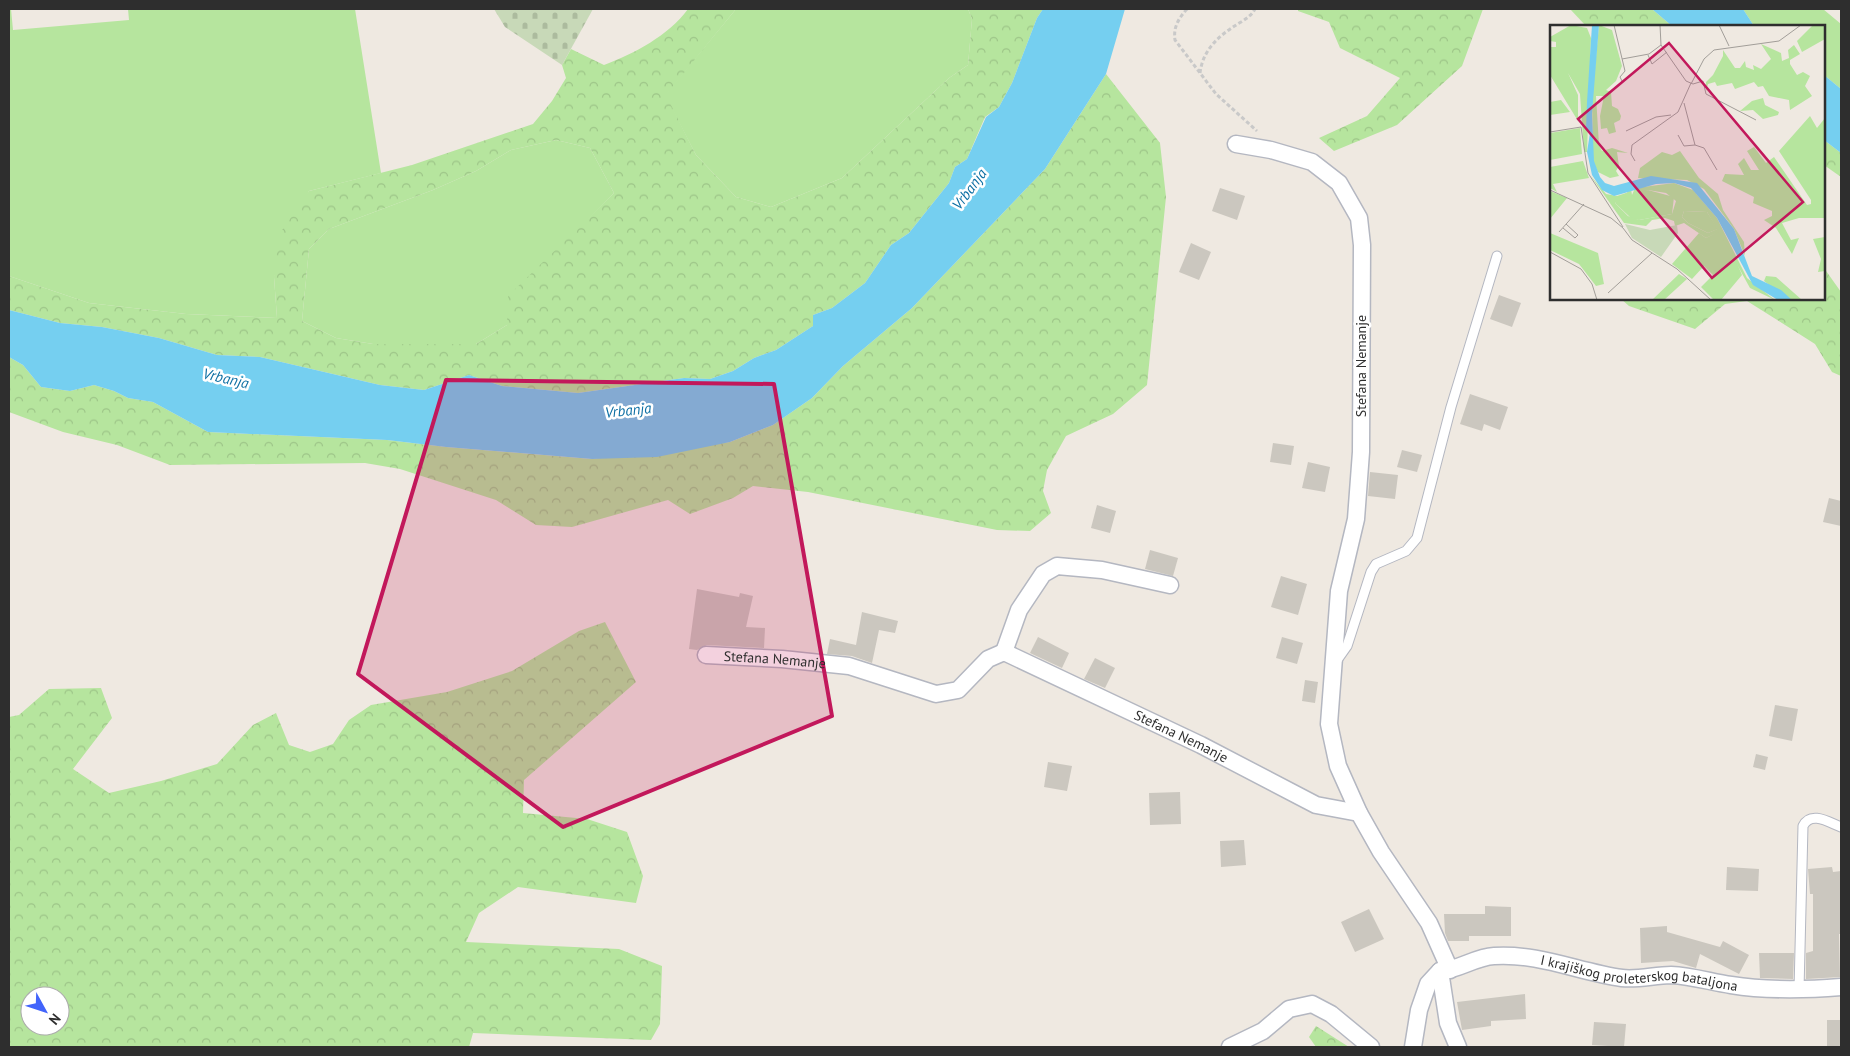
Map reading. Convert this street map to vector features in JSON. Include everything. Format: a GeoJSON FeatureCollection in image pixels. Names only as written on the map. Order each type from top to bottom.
{"type":"FeatureCollection","features":[{"type":"Feature","properties":{"kind":"street","name":"Stefana Nemanje"},"geometry":{"type":"LineString","coordinates":[[1236,144],[1274,151],[1312,162],[1339,183],[1359,218],[1362,245],[1360,452],[1356,519],[1339,591],[1330,724],[1338,766],[1359,813],[1381,852],[1429,923],[1445,970]]}},
{"type":"Feature","properties":{"kind":"street"},"geometry":{"type":"LineString","coordinates":[[1004,652],[1018,610],[1043,574],[1057,566],[1102,570],[1170,585]]}},
{"type":"Feature","properties":{"kind":"street","name":"Stefana Nemanje"},"geometry":{"type":"LineString","coordinates":[[706,655],[782,658],[849,666],[936,694],[958,690],[988,659],[1004,652],[1201,744],[1316,805],[1359,813]]}},
{"type":"Feature","properties":{"kind":"street","name":"I krajiškog proleterskog bataljona"},"geometry":{"type":"LineString","coordinates":[[1445,970],[1493,956],[1514,956],[1549,960],[1623,978],[1670,975],[1710,980],[1730,985],[1799,990],[1841,987]]}},
{"type":"Feature","properties":{"kind":"street"},"geometry":{"type":"LineString","coordinates":[[1413,1047],[1419,1010],[1428,984],[1445,970]]}},
{"type":"Feature","properties":{"kind":"street"},"geometry":{"type":"LineString","coordinates":[[1445,970],[1448,1023],[1458,1047]]}},
{"type":"Feature","properties":{"kind":"street"},"geometry":{"type":"LineString","coordinates":[[1230,1047],[1262,1031],[1289,1008],[1312,1004],[1331,1014],[1371,1047]]}},
{"type":"Feature","properties":{"kind":"lane"},"geometry":{"type":"LineString","coordinates":[[1334,665],[1348,646],[1371,572],[1376,564],[1406,551],[1417,538],[1436,473],[1451,407],[1497,256]]}},
{"type":"Feature","properties":{"kind":"lane"},"geometry":{"type":"LineString","coordinates":[[1799,990],[1803,826],[1806,820],[1814,818],[1841,827]]}},
{"type":"Feature","properties":{"kind":"path"},"geometry":{"type":"LineString","coordinates":[[1187,9],[1179,18],[1174,32],[1175,40],[1216,94],[1256,129],[1274,151]]}},
{"type":"Feature","properties":{"kind":"path"},"geometry":{"type":"LineString","coordinates":[[1200,73],[1202,62],[1212,44],[1248,18],[1255,9]]}},
{"type":"Feature","properties":{"kind":"highlighted area"},"geometry":{"type":"Polygon","coordinates":[[[446,380],[774,384],[832,716],[563,827],[358,674],[446,380]]]}},
{"type":"Feature","properties":{"kind":"green space"},"geometry":{"type":"Polygon","coordinates":[[[9,9],[11,9],[13,30],[129,20],[128,9],[355,9],[381,173],[309,191],[274,277],[277,318],[186,314],[89,303],[9,276],[9,9]]]}},
{"type":"Feature","properties":{"kind":"green space"},"geometry":{"type":"Polygon","coordinates":[[[494,9],[593,9],[562,65],[505,27],[494,9]]]}},
{"type":"Feature","properties":{"kind":"green space"},"geometry":{"type":"Polygon","coordinates":[[[688,9],[736,9],[666,95],[696,155],[736,197],[771,207],[842,178],[949,78],[968,65],[972,19],[968,9],[1043,9],[1037,18],[1012,83],[999,107],[985,117],[967,159],[955,167],[949,183],[909,233],[891,245],[865,283],[832,308],[813,315],[813,326],[776,350],[754,358],[733,371],[710,379],[684,378],[578,393],[502,386],[469,375],[424,390],[380,385],[260,357],[217,355],[159,338],[102,327],[60,323],[9,310],[9,276],[89,303],[186,314],[277,318],[274,277],[278,236],[309,191],[412,165],[533,124],[552,101],[566,78],[562,65],[571,49],[604,65],[650,43],[680,19],[688,9]],[[556,140],[511,150],[476,171],[433,190],[329,229],[309,249],[302,321],[336,338],[373,344],[476,344],[507,325],[508,296],[614,193],[590,148],[556,140]]]}},
{"type":"Feature","properties":{"kind":"green space"},"geometry":{"type":"Polygon","coordinates":[[[736,9],[968,9],[972,19],[968,65],[949,78],[842,178],[771,207],[736,197],[696,155],[665,95],[736,9]]]}},
{"type":"Feature","properties":{"kind":"green space"},"geometry":{"type":"Polygon","coordinates":[[[1298,9],[1483,9],[1462,66],[1397,125],[1334,151],[1319,138],[1367,116],[1400,78],[1340,48],[1329,22],[1298,11],[1298,9]]]}},
{"type":"Feature","properties":{"kind":"green space"},"geometry":{"type":"Polygon","coordinates":[[[1570,9],[1652,9],[1671,25],[1585,25],[1570,9]]]}},
{"type":"Feature","properties":{"kind":"green space"},"geometry":{"type":"Polygon","coordinates":[[[1743,9],[1823,9],[1841,24],[1841,89],[1825,76],[1825,25],[1753,25],[1743,9]]]}},
{"type":"Feature","properties":{"kind":"green space"},"geometry":{"type":"Polygon","coordinates":[[[1106,74],[1160,143],[1166,197],[1147,385],[1113,414],[1066,436],[1047,470],[1043,491],[1051,513],[1030,531],[997,530],[808,492],[753,486],[733,498],[690,514],[668,500],[572,527],[536,525],[496,500],[400,469],[365,463],[170,465],[117,445],[63,432],[9,412],[9,357],[23,365],[41,387],[70,391],[94,385],[114,391],[128,398],[153,402],[208,432],[387,440],[446,447],[592,459],[730,442],[773,425],[812,398],[843,366],[912,308],[1045,169],[1106,74]]]}},
{"type":"Feature","properties":{"kind":"green space"},"geometry":{"type":"Polygon","coordinates":[[[556,140],[590,148],[614,193],[588,219],[507,325],[476,344],[373,344],[336,338],[302,321],[309,249],[329,229],[433,190],[476,171],[511,150],[556,140]]]}},
{"type":"Feature","properties":{"kind":"green space"},"geometry":{"type":"Polygon","coordinates":[[[1825,141],[1841,153],[1841,177],[1825,166],[1825,141]]]}},
{"type":"Feature","properties":{"kind":"green space"},"geometry":{"type":"Polygon","coordinates":[[[1825,269],[1841,292],[1841,376],[1832,372],[1815,344],[1747,301],[1725,304],[1695,329],[1629,306],[1622,300],[1825,300],[1825,269]]]}},
{"type":"Feature","properties":{"kind":"green space"},"geometry":{"type":"Polygon","coordinates":[[[605,622],[636,682],[524,780],[523,813],[587,819],[627,832],[643,876],[636,903],[518,887],[479,913],[466,942],[619,949],[662,966],[660,1024],[651,1040],[473,1033],[469,1047],[9,1047],[9,717],[19,715],[49,689],[101,688],[112,718],[73,769],[109,793],[161,781],[217,764],[253,725],[276,713],[289,745],[310,752],[333,744],[349,720],[371,705],[447,692],[512,671],[579,631],[605,622]]]}},
{"type":"Feature","properties":{"kind":"green space"},"geometry":{"type":"Polygon","coordinates":[[[1316,1026],[1349,1047],[1316,1047],[1309,1037],[1316,1026]]]}},
{"type":"Feature","properties":{"kind":"water","name":"Vrbanja"},"geometry":{"type":"Polygon","coordinates":[[[1043,9],[1125,9],[1106,74],[1045,169],[912,308],[843,366],[812,398],[773,425],[730,442],[657,457],[592,459],[446,447],[387,440],[208,432],[153,402],[128,398],[114,391],[94,385],[70,391],[41,387],[23,365],[9,357],[9,310],[60,323],[102,327],[159,338],[217,355],[260,357],[380,385],[424,390],[469,375],[502,386],[578,393],[684,378],[710,379],[733,371],[754,358],[776,350],[813,326],[813,315],[832,308],[865,283],[891,245],[909,233],[949,183],[955,167],[967,159],[986,117],[999,107],[1012,83],[1037,18],[1043,9]]]}},
{"type":"Feature","properties":{"kind":"water"},"geometry":{"type":"Polygon","coordinates":[[[1652,9],[1743,9],[1753,25],[1671,25],[1652,9]]]}},
{"type":"Feature","properties":{"kind":"water"},"geometry":{"type":"Polygon","coordinates":[[[1825,76],[1841,89],[1841,153],[1825,141],[1825,76]]]}},
{"type":"Feature","properties":{"kind":"building"},"geometry":{"type":"Polygon","coordinates":[[[1220,188],[1245,196],[1237,220],[1212,211],[1220,188]]]}},
{"type":"Feature","properties":{"kind":"building"},"geometry":{"type":"Polygon","coordinates":[[[1191,243],[1211,252],[1199,280],[1179,272],[1191,243]]]}},
{"type":"Feature","properties":{"kind":"building"},"geometry":{"type":"Polygon","coordinates":[[[1499,295],[1521,303],[1512,327],[1490,319],[1499,295]]]}},
{"type":"Feature","properties":{"kind":"building"},"geometry":{"type":"Polygon","coordinates":[[[1470,394],[1508,407],[1500,430],[1484,424],[1482,431],[1460,424],[1470,394]]]}},
{"type":"Feature","properties":{"kind":"building"},"geometry":{"type":"Polygon","coordinates":[[[1273,443],[1294,446],[1291,465],[1270,462],[1273,443]]]}},
{"type":"Feature","properties":{"kind":"building"},"geometry":{"type":"Polygon","coordinates":[[[1402,450],[1422,455],[1417,472],[1397,467],[1402,450]]]}},
{"type":"Feature","properties":{"kind":"building"},"geometry":{"type":"Polygon","coordinates":[[[1308,462],[1330,467],[1325,492],[1302,488],[1308,462]]]}},
{"type":"Feature","properties":{"kind":"building"},"geometry":{"type":"Polygon","coordinates":[[[1370,472],[1398,475],[1395,499],[1368,496],[1370,472]]]}},
{"type":"Feature","properties":{"kind":"building"},"geometry":{"type":"Polygon","coordinates":[[[1829,498],[1841,501],[1841,526],[1823,522],[1829,498]]]}},
{"type":"Feature","properties":{"kind":"building"},"geometry":{"type":"Polygon","coordinates":[[[1097,505],[1116,511],[1110,533],[1091,528],[1097,505]]]}},
{"type":"Feature","properties":{"kind":"building"},"geometry":{"type":"Polygon","coordinates":[[[1150,550],[1178,558],[1173,576],[1145,569],[1150,550]]]}},
{"type":"Feature","properties":{"kind":"building"},"geometry":{"type":"Polygon","coordinates":[[[1281,576],[1307,584],[1298,615],[1271,607],[1281,576]]]}},
{"type":"Feature","properties":{"kind":"building"},"geometry":{"type":"Polygon","coordinates":[[[697,589],[739,597],[740,593],[753,596],[746,627],[765,628],[764,648],[707,645],[697,650],[689,649],[697,589]]]}},
{"type":"Feature","properties":{"kind":"building"},"geometry":{"type":"Polygon","coordinates":[[[862,612],[898,621],[895,633],[879,630],[872,663],[852,656],[827,654],[830,639],[856,645],[862,612]]]}},
{"type":"Feature","properties":{"kind":"building"},"geometry":{"type":"Polygon","coordinates":[[[1038,637],[1069,653],[1062,668],[1030,653],[1038,637]]]}},
{"type":"Feature","properties":{"kind":"building"},"geometry":{"type":"Polygon","coordinates":[[[1282,637],[1303,643],[1297,664],[1276,658],[1282,637]]]}},
{"type":"Feature","properties":{"kind":"building"},"geometry":{"type":"Polygon","coordinates":[[[1095,658],[1115,668],[1105,688],[1084,679],[1095,658]]]}},
{"type":"Feature","properties":{"kind":"building"},"geometry":{"type":"Polygon","coordinates":[[[1305,680],[1318,682],[1315,703],[1302,701],[1305,680]]]}},
{"type":"Feature","properties":{"kind":"building"},"geometry":{"type":"Polygon","coordinates":[[[1775,705],[1798,709],[1792,741],[1769,736],[1775,705]]]}},
{"type":"Feature","properties":{"kind":"building"},"geometry":{"type":"Polygon","coordinates":[[[1756,754],[1768,757],[1765,770],[1753,767],[1756,754]]]}},
{"type":"Feature","properties":{"kind":"building"},"geometry":{"type":"Polygon","coordinates":[[[1048,762],[1072,766],[1067,791],[1044,787],[1048,762]]]}},
{"type":"Feature","properties":{"kind":"building"},"geometry":{"type":"Polygon","coordinates":[[[1180,792],[1181,824],[1150,825],[1149,793],[1180,792]]]}},
{"type":"Feature","properties":{"kind":"building"},"geometry":{"type":"Polygon","coordinates":[[[1244,840],[1246,865],[1221,867],[1220,841],[1244,840]]]}},
{"type":"Feature","properties":{"kind":"building"},"geometry":{"type":"Polygon","coordinates":[[[1727,867],[1759,869],[1758,891],[1726,890],[1727,867]]]}},
{"type":"Feature","properties":{"kind":"building"},"geometry":{"type":"Polygon","coordinates":[[[1832,867],[1833,872],[1841,871],[1840,977],[1806,979],[1806,953],[1813,951],[1813,894],[1810,894],[1808,869],[1832,867]]]}},
{"type":"Feature","properties":{"kind":"building"},"geometry":{"type":"Polygon","coordinates":[[[1485,906],[1511,907],[1511,936],[1469,936],[1469,941],[1448,941],[1445,933],[1444,914],[1485,914],[1485,906]]]}},
{"type":"Feature","properties":{"kind":"building"},"geometry":{"type":"Polygon","coordinates":[[[1369,909],[1384,939],[1355,952],[1341,922],[1369,909]]]}},
{"type":"Feature","properties":{"kind":"building"},"geometry":{"type":"Polygon","coordinates":[[[1667,926],[1667,932],[1720,947],[1723,941],[1749,955],[1739,974],[1700,954],[1696,968],[1673,961],[1641,963],[1640,928],[1667,926]]]}},
{"type":"Feature","properties":{"kind":"building"},"geometry":{"type":"Polygon","coordinates":[[[1759,953],[1794,953],[1793,979],[1760,978],[1759,953]]]}},
{"type":"Feature","properties":{"kind":"building"},"geometry":{"type":"Polygon","coordinates":[[[1525,994],[1526,1019],[1491,1021],[1491,1026],[1462,1030],[1457,1002],[1525,994]]]}},
{"type":"Feature","properties":{"kind":"building"},"geometry":{"type":"Polygon","coordinates":[[[1827,1020],[1841,1020],[1841,1047],[1827,1047],[1827,1020]]]}},
{"type":"Feature","properties":{"kind":"building"},"geometry":{"type":"Polygon","coordinates":[[[1594,1022],[1626,1024],[1624,1047],[1592,1045],[1594,1022]]]}}]}
